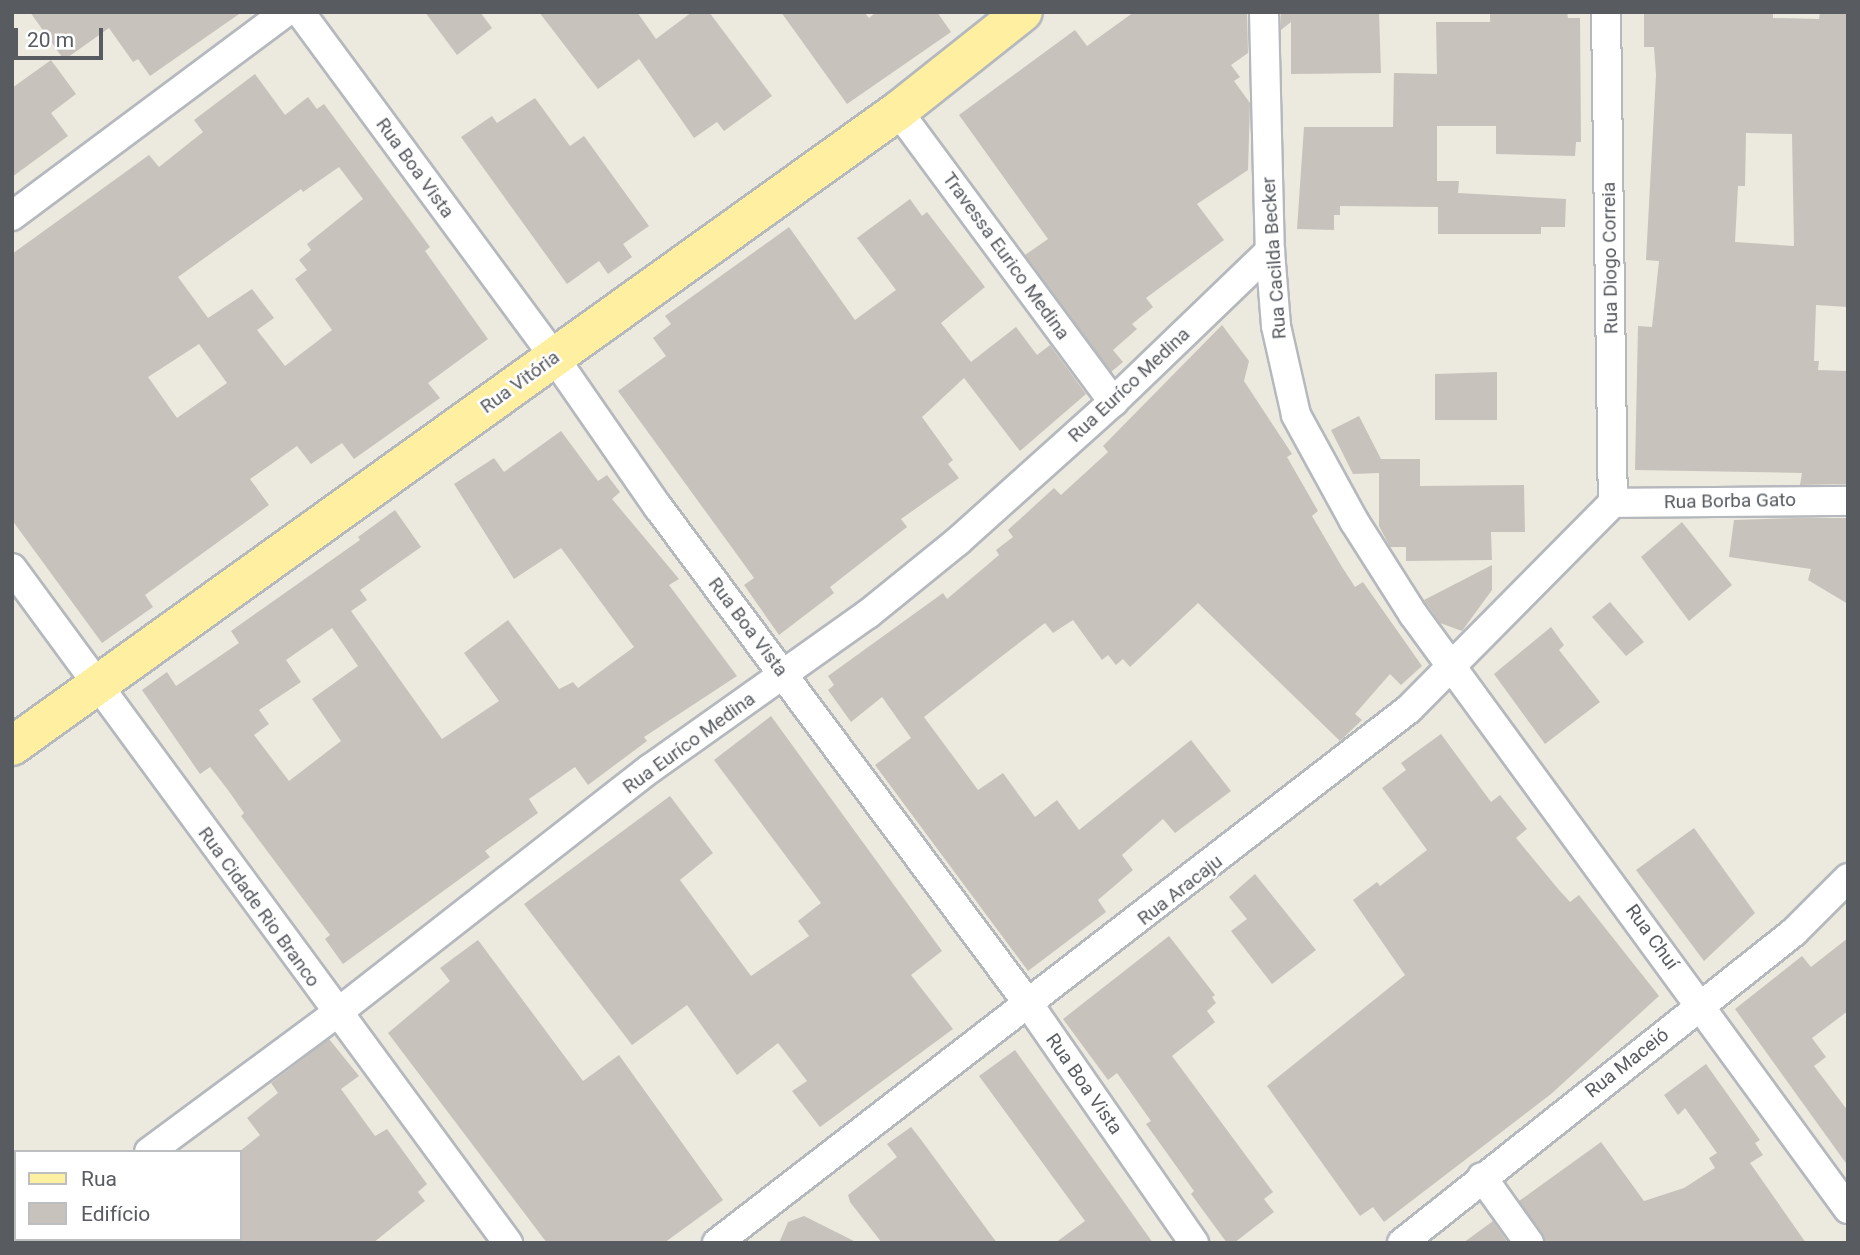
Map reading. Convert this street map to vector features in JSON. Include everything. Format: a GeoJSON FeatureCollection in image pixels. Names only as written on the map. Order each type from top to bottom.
{"type":"FeatureCollection","features":[{"type":"Feature","properties":{"kind":"main road","name":"Rua Vitória"},"geometry":{"type":"LineString","coordinates":[[12,746],[898,111],[1001,20]]}},
{"type":"Feature","properties":{"kind":"street"},"geometry":{"type":"LineString","coordinates":[[12,216],[286,12]]}},
{"type":"Feature","properties":{"kind":"street","name":"Rua Boa Vista"},"geometry":{"type":"LineString","coordinates":[[300,12],[554,357],[657,507],[1030,1006],[1194,1243]]}},
{"type":"Feature","properties":{"kind":"street","name":"Rua Cacilda Becker"},"geometry":{"type":"LineString","coordinates":[[1264,12],[1270,251],[1276,326],[1296,415],[1354,521],[1453,667]]}},
{"type":"Feature","properties":{"kind":"street","name":"Rua Diogo Correia"},"geometry":{"type":"LineString","coordinates":[[1606,12],[1613,503]]}},
{"type":"Feature","properties":{"kind":"street","name":"Travessa Eurico Medina"},"geometry":{"type":"LineString","coordinates":[[898,111],[1113,402]]}},
{"type":"Feature","properties":{"kind":"street","name":"Rua Euríco Medina"},"geometry":{"type":"LineString","coordinates":[[152,1150],[337,1013],[651,768],[785,675],[958,541],[1113,402],[1270,251]]}},
{"type":"Feature","properties":{"kind":"street","name":"Rua Borba Gato"},"geometry":{"type":"LineString","coordinates":[[1613,503],[1848,501]]}},
{"type":"Feature","properties":{"kind":"street","name":"Rua Aracaju"},"geometry":{"type":"LineString","coordinates":[[717,1243],[1030,1006],[1409,709],[1613,503]]}},
{"type":"Feature","properties":{"kind":"street","name":"Rua Cidade Rio Branco"},"geometry":{"type":"LineString","coordinates":[[12,568],[508,1243]]}},
{"type":"Feature","properties":{"kind":"street","name":"Rua Chuí"},"geometry":{"type":"LineString","coordinates":[[1453,667],[1702,1005],[1848,1209]]}},
{"type":"Feature","properties":{"kind":"street","name":"Rua Maceió"},"geometry":{"type":"LineString","coordinates":[[1402,1243],[1794,932],[1848,878]]}},
{"type":"Feature","properties":{"kind":"street"},"geometry":{"type":"LineString","coordinates":[[1482,1177],[1529,1243]]}},
{"type":"Feature","properties":{"kind":"building"},"geometry":{"type":"Polygon","coordinates":[[[30,12],[242,12],[150,76],[138,59],[133,62],[109,28],[64,60],[30,12]]]}},
{"type":"Feature","properties":{"kind":"building"},"geometry":{"type":"Polygon","coordinates":[[[425,12],[480,12],[492,28],[457,55],[425,12]]]}},
{"type":"Feature","properties":{"kind":"building"},"geometry":{"type":"Polygon","coordinates":[[[539,12],[637,12],[656,39],[692,12],[709,12],[772,96],[724,131],[717,122],[694,138],[639,59],[598,89],[539,12]]]}},
{"type":"Feature","properties":{"kind":"building"},"geometry":{"type":"Polygon","coordinates":[[[781,12],[864,12],[869,18],[876,12],[937,12],[951,32],[847,104],[781,12]]]}},
{"type":"Feature","properties":{"kind":"building"},"geometry":{"type":"Polygon","coordinates":[[[1134,12],[1247,12],[1248,53],[1231,65],[1240,77],[1234,81],[1250,103],[1248,170],[1197,204],[1224,240],[1146,298],[1153,307],[1132,324],[1137,329],[1113,350],[1123,362],[1111,372],[1025,255],[1048,239],[959,115],[1075,30],[1087,46],[1134,12]]]}},
{"type":"Feature","properties":{"kind":"building"},"geometry":{"type":"Polygon","coordinates":[[[1281,12],[1379,12],[1381,73],[1291,74],[1291,22],[1281,30],[1281,12]]]}},
{"type":"Feature","properties":{"kind":"building"},"geometry":{"type":"Polygon","coordinates":[[[1490,12],[1567,12],[1568,18],[1580,18],[1581,142],[1576,142],[1575,156],[1496,154],[1496,126],[1437,126],[1437,181],[1459,181],[1458,193],[1566,199],[1565,227],[1541,227],[1541,234],[1438,234],[1438,207],[1340,206],[1340,215],[1334,215],[1334,230],[1297,229],[1304,127],[1393,127],[1394,73],[1437,74],[1436,22],[1490,22],[1490,12]]]}},
{"type":"Feature","properties":{"kind":"building"},"geometry":{"type":"Polygon","coordinates":[[[1644,12],[1773,12],[1773,18],[1819,19],[1820,12],[1848,12],[1848,307],[1816,305],[1814,361],[1819,361],[1818,370],[1848,371],[1848,484],[1800,485],[1802,473],[1635,470],[1638,326],[1652,327],[1659,261],[1646,260],[1656,75],[1654,47],[1644,47],[1644,12]],[[1746,133],[1745,186],[1738,186],[1735,242],[1794,246],[1792,134],[1746,133]]]}},
{"type":"Feature","properties":{"kind":"building"},"geometry":{"type":"Polygon","coordinates":[[[51,60],[76,94],[51,113],[68,136],[12,177],[12,88],[51,60]]]}},
{"type":"Feature","properties":{"kind":"building"},"geometry":{"type":"Polygon","coordinates":[[[255,74],[285,115],[308,97],[317,109],[324,104],[430,247],[425,251],[488,339],[428,383],[440,398],[354,459],[342,443],[311,464],[297,446],[250,479],[269,505],[145,595],[153,607],[102,643],[12,520],[12,254],[149,155],[159,167],[203,132],[194,120],[255,74]],[[339,167],[303,192],[301,189],[178,277],[208,318],[252,289],[274,318],[257,330],[285,366],[332,330],[295,279],[307,270],[299,260],[311,250],[307,244],[363,199],[339,167]],[[199,344],[148,377],[177,418],[227,383],[199,344]]]}},
{"type":"Feature","properties":{"kind":"building"},"geometry":{"type":"Polygon","coordinates":[[[535,98],[570,146],[584,136],[649,226],[623,244],[632,257],[608,274],[599,261],[567,284],[461,137],[492,116],[497,123],[535,98]]]}},
{"type":"Feature","properties":{"kind":"building"},"geometry":{"type":"Polygon","coordinates":[[[910,199],[922,216],[927,212],[985,287],[941,323],[971,362],[1016,327],[1037,355],[1050,345],[1086,394],[1020,451],[964,378],[922,417],[953,460],[948,464],[959,478],[901,519],[907,527],[830,587],[834,593],[779,635],[744,585],[754,578],[618,391],[666,356],[653,338],[671,324],[665,316],[789,227],[855,320],[896,290],[857,238],[910,199]]]}},
{"type":"Feature","properties":{"kind":"building"},"geometry":{"type":"Polygon","coordinates":[[[1222,325],[1249,361],[1244,381],[1292,454],[1287,457],[1318,511],[1312,516],[1355,587],[1363,582],[1422,666],[1401,685],[1390,674],[1355,714],[1362,720],[1340,741],[1198,603],[1130,667],[1123,659],[1116,665],[1108,655],[1102,660],[1073,620],[1053,633],[1045,623],[993,663],[924,717],[978,790],[1003,773],[1035,817],[1057,800],[1079,830],[1191,740],[1231,791],[1175,833],[1163,819],[1122,855],[1133,870],[1098,900],[1106,912],[1028,971],[875,765],[911,738],[882,697],[851,722],[828,690],[834,685],[828,676],[943,593],[947,599],[999,555],[996,550],[1013,537],[1008,530],[1054,488],[1061,495],[1108,452],[1103,446],[1222,325]]]}},
{"type":"Feature","properties":{"kind":"building"},"geometry":{"type":"Polygon","coordinates":[[[1497,372],[1497,420],[1435,420],[1435,374],[1497,372]]]}},
{"type":"Feature","properties":{"kind":"building"},"geometry":{"type":"Polygon","coordinates":[[[1359,416],[1381,459],[1420,459],[1420,486],[1524,485],[1525,532],[1491,532],[1492,560],[1406,561],[1406,547],[1390,547],[1379,526],[1379,473],[1353,474],[1331,430],[1359,416]]]}},
{"type":"Feature","properties":{"kind":"building"},"geometry":{"type":"Polygon","coordinates":[[[561,431],[598,481],[607,475],[620,492],[612,499],[679,579],[669,585],[737,676],[644,737],[647,741],[588,785],[575,767],[529,799],[538,813],[485,851],[490,857],[343,964],[325,939],[330,935],[241,816],[244,813],[228,790],[210,767],[200,774],[142,690],[167,672],[176,686],[239,643],[231,631],[360,540],[358,537],[395,510],[421,547],[360,590],[367,600],[351,611],[442,739],[499,701],[464,653],[508,620],[559,689],[573,682],[578,688],[634,647],[561,548],[514,579],[454,484],[494,458],[504,472],[561,431]],[[332,628],[286,660],[301,682],[259,710],[269,724],[254,735],[289,781],[341,741],[312,699],[358,666],[332,628]]]}},
{"type":"Feature","properties":{"kind":"building"},"geometry":{"type":"Polygon","coordinates":[[[1848,518],[1848,604],[1808,580],[1811,569],[1729,557],[1734,520],[1848,518]]]}},
{"type":"Feature","properties":{"kind":"building"},"geometry":{"type":"Polygon","coordinates":[[[1682,522],[1732,585],[1689,621],[1641,557],[1682,522]]]}},
{"type":"Feature","properties":{"kind":"building"},"geometry":{"type":"Polygon","coordinates":[[[1492,565],[1492,590],[1462,631],[1440,623],[1424,600],[1492,565]]]}},
{"type":"Feature","properties":{"kind":"building"},"geometry":{"type":"Polygon","coordinates":[[[1610,602],[1644,642],[1626,656],[1592,617],[1610,602]]]}},
{"type":"Feature","properties":{"kind":"building"},"geometry":{"type":"Polygon","coordinates":[[[1551,627],[1564,645],[1559,650],[1600,702],[1545,744],[1494,674],[1551,627]]]}},
{"type":"Feature","properties":{"kind":"building"},"geometry":{"type":"Polygon","coordinates":[[[771,716],[942,951],[911,975],[953,1029],[820,1127],[792,1091],[807,1081],[778,1043],[737,1075],[687,1005],[632,1045],[524,904],[670,796],[713,853],[680,880],[751,976],[809,936],[798,921],[821,903],[714,760],[771,716]]]}},
{"type":"Feature","properties":{"kind":"building"},"geometry":{"type":"Polygon","coordinates":[[[1441,734],[1491,802],[1500,795],[1527,829],[1516,838],[1559,890],[1570,902],[1579,895],[1659,996],[1551,1094],[1384,1222],[1373,1207],[1360,1216],[1267,1086],[1405,975],[1353,900],[1377,882],[1380,886],[1427,850],[1382,788],[1406,770],[1401,763],[1441,734]]]}},
{"type":"Feature","properties":{"kind":"building"},"geometry":{"type":"Polygon","coordinates":[[[1694,828],[1755,913],[1704,961],[1636,870],[1694,828]]]}},
{"type":"Feature","properties":{"kind":"building"},"geometry":{"type":"Polygon","coordinates":[[[1255,874],[1316,950],[1272,984],[1231,931],[1247,919],[1229,897],[1255,874]]]}},
{"type":"Feature","properties":{"kind":"building"},"geometry":{"type":"Polygon","coordinates":[[[1169,936],[1215,995],[1212,997],[1216,1003],[1207,1011],[1215,1022],[1172,1056],[1273,1192],[1264,1199],[1274,1212],[1234,1243],[1227,1243],[1191,1194],[1194,1191],[1146,1124],[1151,1121],[1117,1073],[1108,1080],[1063,1019],[1169,936]]]}},
{"type":"Feature","properties":{"kind":"building"},"geometry":{"type":"Polygon","coordinates":[[[1848,938],[1848,1011],[1812,1038],[1826,1057],[1814,1066],[1848,1111],[1848,1166],[1735,1009],[1802,956],[1811,967],[1848,938]]]}},
{"type":"Feature","properties":{"kind":"building"},"geometry":{"type":"Polygon","coordinates":[[[478,940],[583,1081],[619,1055],[723,1200],[664,1243],[547,1243],[388,1033],[450,981],[440,968],[478,940]]]}},
{"type":"Feature","properties":{"kind":"building"},"geometry":{"type":"Polygon","coordinates":[[[329,1039],[359,1076],[341,1089],[375,1136],[387,1129],[427,1184],[418,1192],[425,1201],[373,1243],[240,1243],[241,1150],[260,1135],[247,1118],[278,1093],[271,1083],[329,1039]]]}},
{"type":"Feature","properties":{"kind":"building"},"geometry":{"type":"Polygon","coordinates":[[[1015,1050],[1153,1243],[1055,1243],[1085,1221],[979,1076],[1015,1050]]]}},
{"type":"Feature","properties":{"kind":"building"},"geometry":{"type":"Polygon","coordinates":[[[1706,1064],[1760,1140],[1755,1143],[1763,1155],[1750,1163],[1806,1243],[1545,1243],[1519,1201],[1601,1142],[1644,1201],[1684,1188],[1715,1168],[1709,1158],[1717,1153],[1685,1108],[1678,1115],[1664,1095],[1706,1064]]]}},
{"type":"Feature","properties":{"kind":"building"},"geometry":{"type":"Polygon","coordinates":[[[911,1127],[997,1243],[882,1243],[850,1202],[848,1195],[897,1157],[887,1144],[911,1127]]]}},
{"type":"Feature","properties":{"kind":"building"},"geometry":{"type":"Polygon","coordinates":[[[804,1216],[858,1243],[779,1243],[788,1222],[804,1216]]]}},
{"type":"Feature","properties":{"kind":"building"},"geometry":{"type":"Polygon","coordinates":[[[1493,1221],[1508,1243],[1463,1243],[1493,1221]]]}}]}
